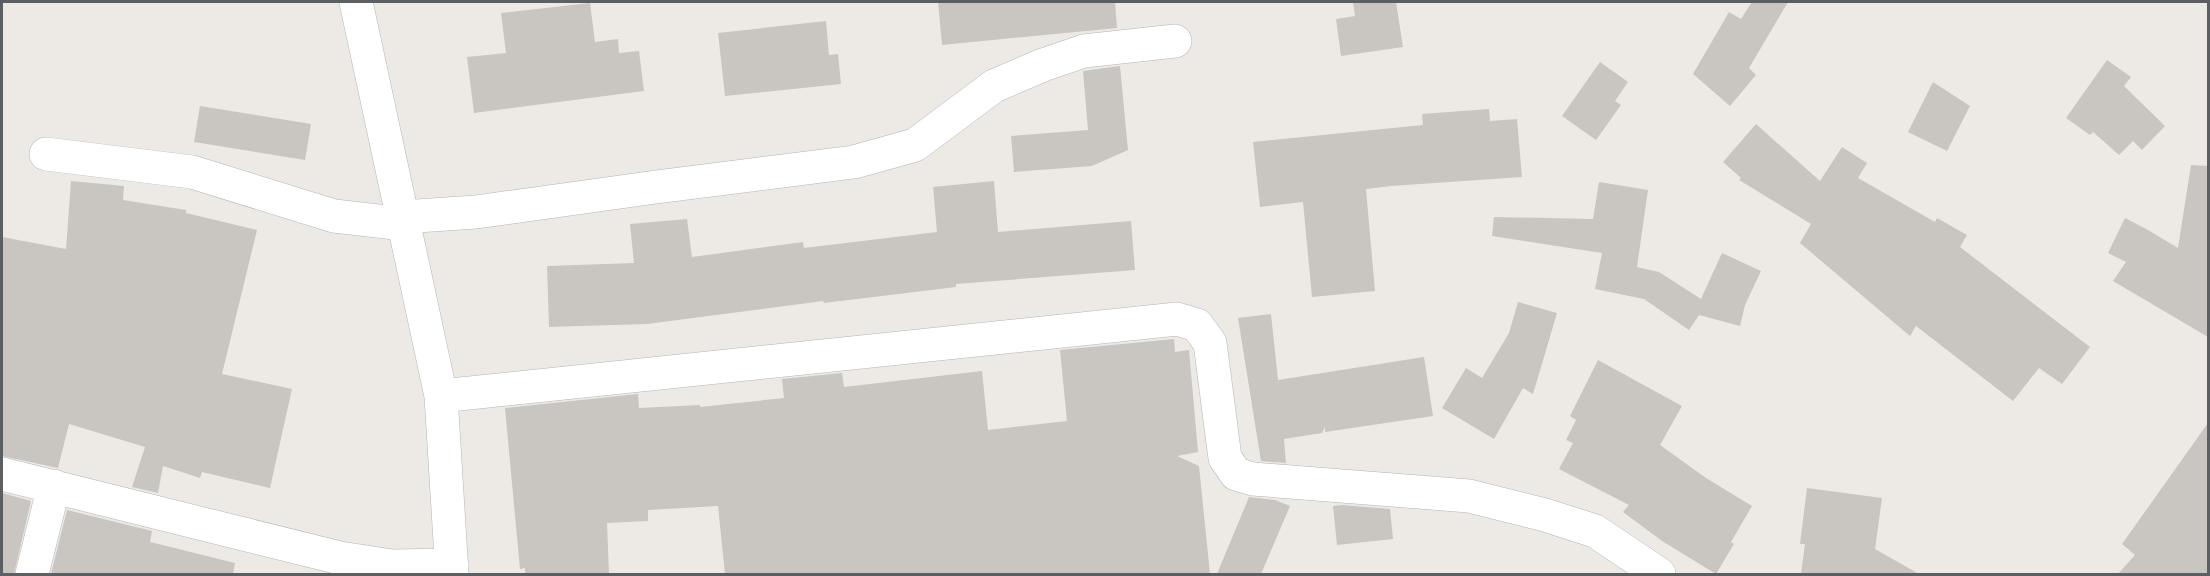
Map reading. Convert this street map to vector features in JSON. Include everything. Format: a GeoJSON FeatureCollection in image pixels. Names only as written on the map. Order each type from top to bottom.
{"type":"FeatureCollection","features":[{"type":"Feature","properties":{"kind":"street"},"geometry":{"type":"LineString","coordinates":[[2,474],[340,558],[392,566],[452,570],[441,396],[356,2]]}},
{"type":"Feature","properties":{"kind":"street"},"geometry":{"type":"LineString","coordinates":[[46,154],[192,172],[334,216],[403,220],[854,162],[915,145],[994,86],[1043,65],[1084,51],[1175,41]]}},
{"type":"Feature","properties":{"kind":"street"},"geometry":{"type":"LineString","coordinates":[[441,396],[1177,319],[1197,325],[1210,343],[1225,458],[1236,474],[1253,479],[1469,496],[1545,515],[1595,531],[1659,574]]}},
{"type":"Feature","properties":{"kind":"street"},"geometry":{"type":"LineString","coordinates":[[32,574],[54,486]]}},
{"type":"Feature","properties":{"kind":"building"},"geometry":{"type":"Polygon","coordinates":[[[938,2],[1115,2],[1117,28],[942,45],[938,2]]]}},
{"type":"Feature","properties":{"kind":"building"},"geometry":{"type":"Polygon","coordinates":[[[1353,2],[1396,2],[1403,47],[1341,56],[1336,19],[1355,16],[1353,2]]]}},
{"type":"Feature","properties":{"kind":"building"},"geometry":{"type":"Polygon","coordinates":[[[1752,2],[1788,2],[1749,68],[1756,75],[1730,106],[1693,74],[1729,12],[1741,19],[1752,2]]]}},
{"type":"Feature","properties":{"kind":"building"},"geometry":{"type":"Polygon","coordinates":[[[590,3],[595,42],[618,39],[619,53],[639,51],[644,91],[474,113],[467,57],[506,53],[501,13],[590,3]]]}},
{"type":"Feature","properties":{"kind":"building"},"geometry":{"type":"Polygon","coordinates":[[[826,21],[829,55],[838,54],[841,84],[725,96],[718,33],[826,21]]]}},
{"type":"Feature","properties":{"kind":"building"},"geometry":{"type":"Polygon","coordinates":[[[2107,60],[2131,77],[2124,86],[2165,126],[2142,150],[2133,141],[2119,155],[2093,132],[2090,135],[2066,118],[2107,60]]]}},
{"type":"Feature","properties":{"kind":"building"},"geometry":{"type":"Polygon","coordinates":[[[1600,62],[1628,82],[1615,101],[1621,105],[1596,140],[1562,116],[1600,62]]]}},
{"type":"Feature","properties":{"kind":"building"},"geometry":{"type":"Polygon","coordinates":[[[1120,66],[1128,150],[1092,166],[1014,172],[1011,136],[1088,130],[1083,71],[1120,66]]]}},
{"type":"Feature","properties":{"kind":"building"},"geometry":{"type":"Polygon","coordinates":[[[1933,82],[1970,106],[1947,151],[1908,132],[1933,82]]]}},
{"type":"Feature","properties":{"kind":"building"},"geometry":{"type":"Polygon","coordinates":[[[200,106],[311,124],[305,160],[194,142],[200,106]]]}},
{"type":"Feature","properties":{"kind":"building"},"geometry":{"type":"Polygon","coordinates":[[[1489,109],[1490,121],[1517,119],[1522,177],[1366,189],[1375,291],[1312,297],[1303,202],[1260,207],[1253,142],[1423,125],[1422,114],[1489,109]]]}},
{"type":"Feature","properties":{"kind":"building"},"geometry":{"type":"Polygon","coordinates":[[[1756,124],[1820,181],[1842,147],[1867,163],[1858,178],[1935,222],[1937,218],[1967,235],[1960,247],[2090,347],[2062,384],[2039,368],[2013,401],[1916,326],[1910,336],[1800,243],[1811,224],[1739,180],[1741,178],[1723,162],[1756,124]]]}},
{"type":"Feature","properties":{"kind":"building"},"geometry":{"type":"Polygon","coordinates":[[[2191,165],[2208,166],[2208,337],[2113,281],[2126,262],[2108,253],[2125,218],[2178,248],[2191,165]]]}},
{"type":"Feature","properties":{"kind":"building"},"geometry":{"type":"Polygon","coordinates":[[[71,181],[124,186],[123,200],[186,210],[186,213],[257,230],[222,374],[292,389],[270,488],[202,472],[200,478],[163,466],[158,493],[132,487],[145,447],[69,424],[58,468],[2,456],[2,237],[66,249],[71,181]]]}},
{"type":"Feature","properties":{"kind":"building"},"geometry":{"type":"Polygon","coordinates":[[[994,181],[998,232],[1131,221],[1135,270],[956,284],[956,287],[824,303],[823,301],[647,324],[549,327],[547,266],[634,263],[630,224],[687,219],[692,257],[803,242],[804,248],[937,232],[933,187],[994,181]]]}},
{"type":"Feature","properties":{"kind":"building"},"geometry":{"type":"Polygon","coordinates":[[[1599,182],[1648,190],[1637,267],[1659,272],[1701,299],[1722,253],[1761,271],[1745,305],[1740,326],[1699,315],[1689,330],[1644,299],[1595,289],[1602,253],[1492,236],[1494,217],[1593,219],[1599,182]]]}},
{"type":"Feature","properties":{"kind":"building"},"geometry":{"type":"Polygon","coordinates":[[[1518,302],[1557,313],[1533,394],[1523,388],[1494,439],[1442,408],[1466,368],[1482,378],[1509,333],[1518,302]]]}},
{"type":"Feature","properties":{"kind":"building"},"geometry":{"type":"Polygon","coordinates":[[[1271,314],[1278,380],[1424,357],[1433,416],[1325,432],[1325,427],[1322,433],[1284,439],[1286,463],[1261,461],[1238,318],[1271,314]]]}},
{"type":"Feature","properties":{"kind":"building"},"geometry":{"type":"Polygon","coordinates":[[[1174,339],[1175,352],[1189,350],[1198,452],[1177,456],[1199,466],[1210,574],[725,574],[718,506],[648,510],[648,521],[607,523],[609,574],[525,574],[525,568],[520,569],[505,408],[638,394],[639,408],[700,405],[700,407],[784,398],[782,379],[842,373],[844,387],[982,371],[988,430],[1067,421],[1060,350],[1174,339]]]}},
{"type":"Feature","properties":{"kind":"building"},"geometry":{"type":"Polygon","coordinates":[[[1598,360],[1682,406],[1660,445],[1706,478],[1752,506],[1731,542],[1734,544],[1716,574],[1662,541],[1623,512],[1629,505],[1559,469],[1573,443],[1566,440],[1576,420],[1570,416],[1598,360]]]}},
{"type":"Feature","properties":{"kind":"building"},"geometry":{"type":"Polygon","coordinates":[[[2208,423],[2208,574],[2118,574],[2135,555],[2122,544],[2208,423]]]}},
{"type":"Feature","properties":{"kind":"building"},"geometry":{"type":"Polygon","coordinates":[[[1807,488],[1882,498],[1875,549],[1919,574],[1801,574],[1805,544],[1800,544],[1807,488]]]}},
{"type":"Feature","properties":{"kind":"building"},"geometry":{"type":"Polygon","coordinates":[[[2,493],[31,501],[14,574],[2,574],[2,493]]]}},
{"type":"Feature","properties":{"kind":"building"},"geometry":{"type":"Polygon","coordinates":[[[1249,497],[1275,500],[1290,506],[1261,574],[1217,574],[1249,497]]]}},
{"type":"Feature","properties":{"kind":"building"},"geometry":{"type":"Polygon","coordinates":[[[1333,506],[1390,509],[1393,539],[1337,545],[1333,506]]]}},
{"type":"Feature","properties":{"kind":"building"},"geometry":{"type":"Polygon","coordinates":[[[67,510],[152,531],[150,542],[235,563],[233,574],[51,574],[67,510]]]}}]}
